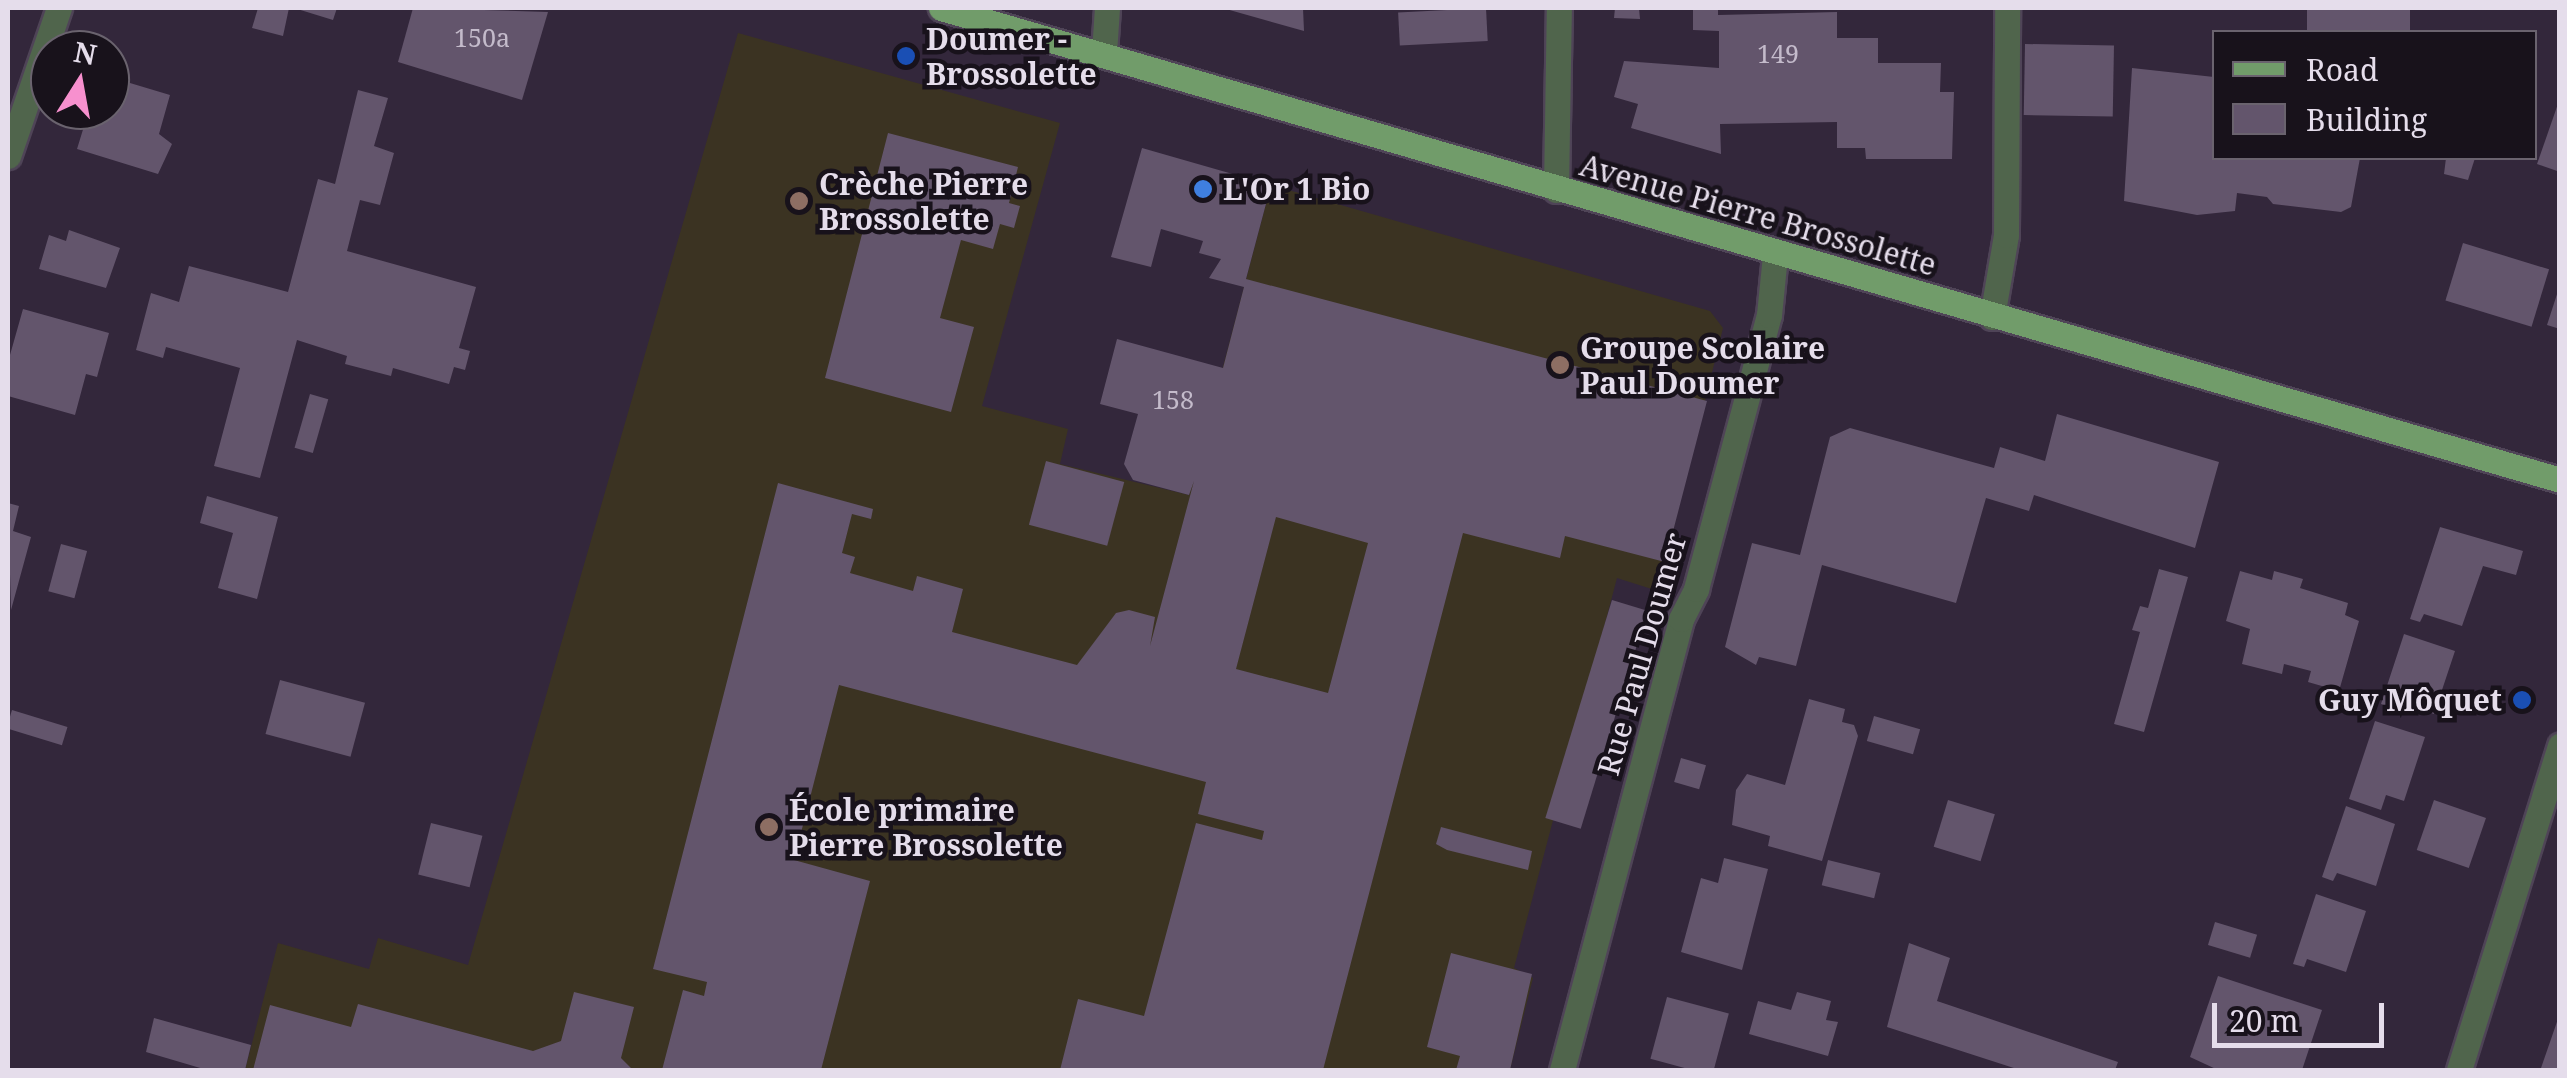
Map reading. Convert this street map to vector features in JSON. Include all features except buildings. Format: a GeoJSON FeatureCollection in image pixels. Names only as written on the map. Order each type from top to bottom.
{"type":"FeatureCollection","features":[{"type":"Feature","properties":{"kind":"main road","name":"Avenue Pierre Brossolette"},"geometry":{"type":"LineString","coordinates":[[940,8],[1104,52],[1556,190],[2560,480]]}},
{"type":"Feature","properties":{"kind":"street"},"geometry":{"type":"LineString","coordinates":[[8,156],[26,91],[48,51],[59,8]]}},
{"type":"Feature","properties":{"kind":"street"},"geometry":{"type":"LineString","coordinates":[[1104,52],[1107,8]]}},
{"type":"Feature","properties":{"kind":"street"},"geometry":{"type":"LineString","coordinates":[[1556,190],[1559,8]]}},
{"type":"Feature","properties":{"kind":"street"},"geometry":{"type":"LineString","coordinates":[[1992,317],[2006,235],[2007,8]]}},
{"type":"Feature","properties":{"kind":"street","name":"Rue Paul Doumer"},"geometry":{"type":"LineString","coordinates":[[1562,1070],[1680,619],[1696,589],[1764,334],[1775,254]]}},
{"type":"Feature","properties":{"kind":"street"},"geometry":{"type":"LineString","coordinates":[[2459,1070],[2560,745]]}},
{"type":"Feature","properties":{"kind":"shaded area"},"geometry":{"type":"Polygon","coordinates":[[[738,33],[1060,123],[982,406],[1068,429],[1060,464],[1189,495],[1271,185],[1710,311],[1723,328],[1658,591],[1617,578],[1514,968],[1533,978],[1510,1070],[245,1070],[278,943],[369,969],[378,938],[468,965],[738,33]]]}},
{"type":"Feature","properties":{"kind":"place","name":"Doumer - Brossolette"},"geometry":{"type":"Point","coordinates":[906,56]}},
{"type":"Feature","properties":{"kind":"place","name":"L'Or 1 Bio"},"geometry":{"type":"Point","coordinates":[1203,189]}},
{"type":"Feature","properties":{"kind":"place","name":"Crèche Pierre Brossolette"},"geometry":{"type":"Point","coordinates":[799,201]}},
{"type":"Feature","properties":{"kind":"place","name":"Groupe Scolaire Paul Doumer"},"geometry":{"type":"Point","coordinates":[1560,365]}},
{"type":"Feature","properties":{"kind":"place","name":"Guy Môquet"},"geometry":{"type":"Point","coordinates":[2522,700]}},
{"type":"Feature","properties":{"kind":"place","name":"École primaire Pierre Brossolette"},"geometry":{"type":"Point","coordinates":[769,827]}}]}
